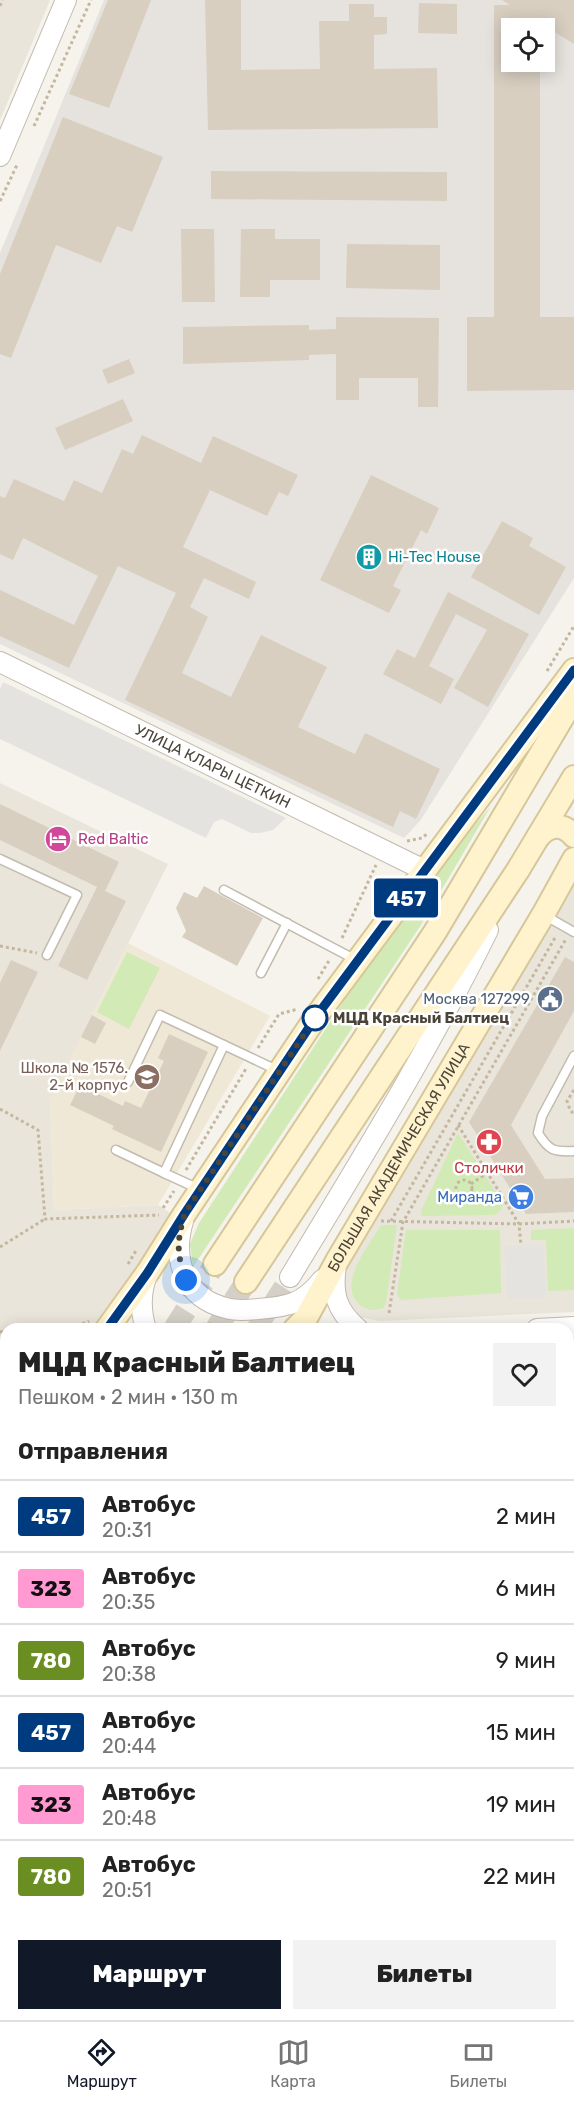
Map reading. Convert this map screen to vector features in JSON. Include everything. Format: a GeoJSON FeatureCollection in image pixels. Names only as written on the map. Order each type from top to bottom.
{"type":"FeatureCollection","features":[{"type":"Feature","properties":{"kind":"main road"},"geometry":{"type":"LineString","coordinates":[[100,1323],[138,1268],[185,1213],[318,1014],[574,670]]}},
{"type":"Feature","properties":{"kind":"main road"},"geometry":{"type":"LineString","coordinates":[[215,1264],[435,932],[574,698]]}},
{"type":"Feature","properties":{"kind":"main road"},"geometry":{"type":"LineString","coordinates":[[246,1282],[518,870],[574,777]]}},
{"type":"Feature","properties":{"kind":"main road"},"geometry":{"type":"LineString","coordinates":[[538,837],[543,831],[557,826],[564,827],[574,836]]}},
{"type":"Feature","properties":{"kind":"main road","name":"БОЛЬШАЯ АКАДЕМИЧЕСКАЯ УЛИЦА"},"geometry":{"type":"LineString","coordinates":[[301,1323],[306,1318],[337,1261],[562,926],[574,859]]}},
{"type":"Feature","properties":{"kind":"street"},"geometry":{"type":"LineString","coordinates":[[10,158],[66,0]]}},
{"type":"Feature","properties":{"kind":"street","name":"УЛИЦА КЛАРЫ ЦЕТКИН"},"geometry":{"type":"LineString","coordinates":[[0,662],[426,871]]}},
{"type":"Feature","properties":{"kind":"street"},"geometry":{"type":"LineString","coordinates":[[290,1277],[405,1086],[458,990],[518,870]]}},
{"type":"Feature","properties":{"kind":"street"},"geometry":{"type":"LineString","coordinates":[[185,1213],[178,1236],[178,1251],[186,1280],[195,1292],[209,1302],[227,1309],[280,1308],[300,1301],[337,1261]]}},
{"type":"Feature","properties":{"kind":"street"},"geometry":{"type":"LineString","coordinates":[[337,1261],[334,1281],[336,1297],[346,1319],[351,1323]]}},
{"type":"Feature","properties":{"kind":"street"},"geometry":{"type":"LineString","coordinates":[[138,1268],[145,1323]]}},
{"type":"Feature","properties":{"kind":"lane"},"geometry":{"type":"LineString","coordinates":[[0,859],[77,895],[47,955]]}},
{"type":"Feature","properties":{"kind":"lane"},"geometry":{"type":"LineString","coordinates":[[224,890],[358,960]]}},
{"type":"Feature","properties":{"kind":"lane"},"geometry":{"type":"LineString","coordinates":[[261,973],[287,923]]}},
{"type":"Feature","properties":{"kind":"lane"},"geometry":{"type":"LineString","coordinates":[[128,1082],[160,1015],[279,1072]]}},
{"type":"Feature","properties":{"kind":"lane"},"geometry":{"type":"LineString","coordinates":[[164,1173],[224,1045]]}},
{"type":"Feature","properties":{"kind":"lane"},"geometry":{"type":"LineString","coordinates":[[574,1056],[542,1116],[538,1133],[546,1145],[557,1152],[574,1151]]}},
{"type":"Feature","properties":{"kind":"lane"},"geometry":{"type":"LineString","coordinates":[[116,1150],[201,1190]]}},
{"type":"Feature","properties":{"kind":"path"},"geometry":{"type":"LineString","coordinates":[[0,6],[2,0]]}},
{"type":"Feature","properties":{"kind":"path"},"geometry":{"type":"LineString","coordinates":[[33,127],[91,0]]}},
{"type":"Feature","properties":{"kind":"path"},"geometry":{"type":"LineString","coordinates":[[0,201],[10,158]]}},
{"type":"Feature","properties":{"kind":"path"},"geometry":{"type":"LineString","coordinates":[[318,979],[345,934],[388,836],[410,841],[422,838],[433,828]]}},
{"type":"Feature","properties":{"kind":"path"},"geometry":{"type":"LineString","coordinates":[[388,1313],[403,1222],[458,1125],[562,926]]}},
{"type":"Feature","properties":{"kind":"path"},"geometry":{"type":"LineString","coordinates":[[391,1221],[562,926]]}},
{"type":"Feature","properties":{"kind":"path"},"geometry":{"type":"LineString","coordinates":[[0,946],[47,955]]}},
{"type":"Feature","properties":{"kind":"path"},"geometry":{"type":"LineString","coordinates":[[153,1225],[279,1014],[300,1009]]}},
{"type":"Feature","properties":{"kind":"path"},"geometry":{"type":"LineString","coordinates":[[574,1090],[567,1101],[574,1114]]}},
{"type":"Feature","properties":{"kind":"path"},"geometry":{"type":"LineString","coordinates":[[0,1109],[38,1130],[45,1219]]}},
{"type":"Feature","properties":{"kind":"path"},"geometry":{"type":"LineString","coordinates":[[458,1125],[519,1224],[521,1245]]}},
{"type":"Feature","properties":{"kind":"path"},"geometry":{"type":"LineString","coordinates":[[471,1184],[487,1173]]}},
{"type":"Feature","properties":{"kind":"path"},"geometry":{"type":"LineString","coordinates":[[464,1180],[471,1184],[471,1191],[467,1195],[462,1196],[456,1191],[459,1181],[464,1180]]}},
{"type":"Feature","properties":{"kind":"path"},"geometry":{"type":"LineString","coordinates":[[0,1247],[45,1219],[159,1215]]}},
{"type":"Feature","properties":{"kind":"path"},"geometry":{"type":"LineString","coordinates":[[380,1221],[519,1224],[574,1221]]}},
{"type":"Feature","properties":{"kind":"path"},"geometry":{"type":"LineString","coordinates":[[138,1268],[140,1245]]}},
{"type":"Feature","properties":{"kind":"shaded area"},"geometry":{"type":"Polygon","coordinates":[[[0,0],[50,0],[0,120],[0,0]]]}},
{"type":"Feature","properties":{"kind":"shaded area"},"geometry":{"type":"Polygon","coordinates":[[[104,0],[574,0],[574,578],[420,821],[404,838],[0,644],[0,253],[104,0]]]}},
{"type":"Feature","properties":{"kind":"shaded area"},"geometry":{"type":"Polygon","coordinates":[[[3,682],[286,818],[273,830],[260,833],[251,833],[222,819],[214,822],[206,838],[0,739],[0,689],[3,682]]]}},
{"type":"Feature","properties":{"kind":"shaded area"},"geometry":{"type":"Polygon","coordinates":[[[0,783],[168,864],[50,1099],[54,1210],[158,1205],[172,1214],[99,1323],[0,1323],[0,783]]]}},
{"type":"Feature","properties":{"kind":"shaded area"},"geometry":{"type":"Polygon","coordinates":[[[574,881],[574,1312],[380,1321],[358,1317],[349,1310],[340,1282],[344,1270],[541,943],[574,881]]]}},
{"type":"Feature","properties":{"kind":"shaded area","name":"Школа № 1576. 2-й корпус"},"geometry":{"type":"Polygon","coordinates":[[[128,943],[270,1016],[158,1205],[54,1210],[50,1098],[128,943]]]}},
{"type":"Feature","properties":{"kind":"shaded area"},"geometry":{"type":"Polygon","coordinates":[[[543,1244],[546,1297],[507,1299],[504,1246],[543,1244]]]}},
{"type":"Feature","properties":{"kind":"green space"},"geometry":{"type":"Polygon","coordinates":[[[491,806],[421,925],[193,1267],[190,1244],[199,1223],[379,947],[433,875],[491,806]]]}},
{"type":"Feature","properties":{"kind":"green space"},"geometry":{"type":"Polygon","coordinates":[[[127,952],[160,968],[129,1029],[97,1012],[127,952]]]}},
{"type":"Feature","properties":{"kind":"green space"},"geometry":{"type":"Polygon","coordinates":[[[458,1133],[503,1204],[501,1210],[494,1215],[422,1216],[421,1211],[458,1133]]]}},
{"type":"Feature","properties":{"kind":"green space"},"geometry":{"type":"Polygon","coordinates":[[[381,1225],[397,1225],[386,1303],[383,1308],[371,1310],[360,1305],[351,1287],[357,1265],[381,1225]]]}},
{"type":"Feature","properties":{"kind":"green space"},"geometry":{"type":"Polygon","coordinates":[[[574,1228],[574,1290],[548,1291],[546,1240],[531,1240],[531,1230],[574,1228]]]}},
{"type":"Feature","properties":{"kind":"green space"},"geometry":{"type":"Polygon","coordinates":[[[406,1230],[500,1230],[501,1293],[400,1300],[397,1294],[406,1230]]]}},
{"type":"Feature","properties":{"kind":"building"},"geometry":{"type":"Polygon","coordinates":[[[108,0],[151,0],[109,108],[69,94],[108,0]]]}},
{"type":"Feature","properties":{"kind":"building"},"geometry":{"type":"Polygon","coordinates":[[[205,0],[241,0],[241,70],[320,69],[319,21],[349,21],[349,4],[374,4],[374,17],[387,17],[387,34],[374,35],[374,69],[437,68],[438,128],[208,130],[205,0]]]}},
{"type":"Feature","properties":{"kind":"building"},"geometry":{"type":"Polygon","coordinates":[[[502,0],[574,0],[574,44],[555,32],[555,18],[501,18],[501,72],[540,72],[540,317],[574,317],[574,390],[467,391],[467,317],[494,317],[494,5],[510,5],[502,0]]]}},
{"type":"Feature","properties":{"kind":"building"},"geometry":{"type":"Polygon","coordinates":[[[419,3],[457,4],[457,34],[418,33],[419,3]]]}},
{"type":"Feature","properties":{"kind":"building"},"geometry":{"type":"Polygon","coordinates":[[[63,117],[163,157],[132,232],[117,226],[101,263],[56,245],[11,358],[0,354],[0,274],[63,117]]]}},
{"type":"Feature","properties":{"kind":"building"},"geometry":{"type":"Polygon","coordinates":[[[211,171],[447,172],[447,201],[211,199],[211,171]]]}},
{"type":"Feature","properties":{"kind":"building"},"geometry":{"type":"Polygon","coordinates":[[[181,229],[214,229],[215,302],[182,302],[181,229]]]}},
{"type":"Feature","properties":{"kind":"building"},"geometry":{"type":"Polygon","coordinates":[[[241,229],[275,229],[275,239],[320,239],[320,280],[270,280],[270,297],[240,297],[241,229]]]}},
{"type":"Feature","properties":{"kind":"building"},"geometry":{"type":"Polygon","coordinates":[[[347,244],[440,245],[440,290],[346,288],[347,244]]]}},
{"type":"Feature","properties":{"kind":"building"},"geometry":{"type":"Polygon","coordinates":[[[336,317],[439,318],[438,407],[418,407],[418,378],[359,378],[359,400],[336,400],[336,354],[309,355],[309,360],[183,364],[183,327],[309,325],[309,330],[336,329],[336,317]]]}},
{"type":"Feature","properties":{"kind":"building"},"geometry":{"type":"Polygon","coordinates":[[[129,359],[135,373],[108,384],[102,370],[129,359]]]}},
{"type":"Feature","properties":{"kind":"building"},"geometry":{"type":"Polygon","coordinates":[[[123,399],[133,421],[65,450],[55,428],[123,399]]]}},
{"type":"Feature","properties":{"kind":"building"},"geometry":{"type":"Polygon","coordinates":[[[142,435],[201,463],[213,436],[298,475],[288,496],[279,492],[267,516],[210,490],[183,547],[256,582],[249,599],[204,578],[190,607],[208,617],[182,673],[231,697],[261,635],[327,667],[298,727],[355,754],[365,733],[440,769],[416,819],[400,811],[393,827],[125,700],[176,593],[118,566],[69,668],[0,636],[0,590],[74,625],[98,576],[23,538],[13,560],[0,554],[0,496],[5,498],[14,479],[64,501],[74,480],[102,493],[122,449],[133,454],[142,435]]]}},
{"type":"Feature","properties":{"kind":"building","name":"Hi-Tec House"},"geometry":{"type":"Polygon","coordinates":[[[371,475],[439,508],[427,534],[421,530],[393,586],[401,590],[389,613],[320,580],[371,475]]]}},
{"type":"Feature","properties":{"kind":"building"},"geometry":{"type":"Polygon","coordinates":[[[502,521],[533,538],[529,546],[566,567],[539,615],[471,577],[502,521]]]}},
{"type":"Feature","properties":{"kind":"building"},"geometry":{"type":"Polygon","coordinates":[[[448,592],[529,634],[488,707],[454,688],[487,630],[456,614],[429,666],[454,679],[441,704],[383,674],[397,649],[415,658],[448,592]]]}},
{"type":"Feature","properties":{"kind":"building"},"geometry":{"type":"Polygon","coordinates":[[[0,804],[119,862],[105,891],[126,901],[87,980],[58,966],[97,887],[0,840],[0,804]]]}},
{"type":"Feature","properties":{"kind":"building"},"geometry":{"type":"Polygon","coordinates":[[[204,886],[263,918],[237,966],[182,937],[186,931],[176,908],[184,892],[197,898],[204,886]]]}},
{"type":"Feature","properties":{"kind":"building"},"geometry":{"type":"Polygon","coordinates":[[[565,957],[574,962],[574,1011],[511,1125],[545,1179],[574,1178],[574,1212],[526,1214],[469,1122],[565,957]]]}},
{"type":"Feature","properties":{"kind":"building"},"geometry":{"type":"Polygon","coordinates":[[[11,960],[38,972],[0,1051],[0,983],[11,960]]]}},
{"type":"Feature","properties":{"kind":"building"},"geometry":{"type":"Polygon","coordinates":[[[92,1015],[106,1023],[95,1044],[81,1037],[92,1015]]]}},
{"type":"Feature","properties":{"kind":"building"},"geometry":{"type":"Polygon","coordinates":[[[169,1034],[208,1052],[161,1152],[112,1129],[114,1126],[70,1105],[80,1085],[123,1106],[125,1101],[141,1108],[164,1061],[158,1058],[169,1034]]]}},
{"type":"Feature","properties":{"kind":"tunnel"},"geometry":{"type":"LineString","coordinates":[[178,1323],[215,1264]]}},
{"type":"Feature","properties":{"kind":"tunnel"},"geometry":{"type":"LineString","coordinates":[[260,1323],[290,1277]]}},
{"type":"Feature","properties":{"kind":"tunnel"},"geometry":{"type":"LineString","coordinates":[[220,1323],[246,1282]]}},
{"type":"Feature","properties":{"kind":"bus line","name":"457"},"geometry":{"type":"LineString","coordinates":[[111,1323],[148,1272],[318,1014],[574,670]]}},
{"type":"Feature","properties":{"kind":"place","name":"Hi-Tec House"},"geometry":{"type":"Point","coordinates":[369,557]}},
{"type":"Feature","properties":{"kind":"place","name":"Red Baltic"},"geometry":{"type":"Point","coordinates":[58,839]}},
{"type":"Feature","properties":{"kind":"place","name":"Москва 127299"},"geometry":{"type":"Point","coordinates":[550,999]}},
{"type":"Feature","properties":{"kind":"place","name":"МЦД Красный Балтиец"},"geometry":{"type":"Point","coordinates":[315,1018]}},
{"type":"Feature","properties":{"kind":"place","name":"Школа № 1576. 2-й корпус"},"geometry":{"type":"Point","coordinates":[147,1077]}},
{"type":"Feature","properties":{"kind":"place","name":"Столички"},"geometry":{"type":"Point","coordinates":[489,1142]}},
{"type":"Feature","properties":{"kind":"place","name":"Миранда"},"geometry":{"type":"Point","coordinates":[521,1197]}},
{"type":"Feature","properties":{"kind":"route"},"geometry":{"type":"LineString","coordinates":[[186,1280],[178,1251],[178,1236],[185,1213],[318,1014],[315,1018]]}}]}
